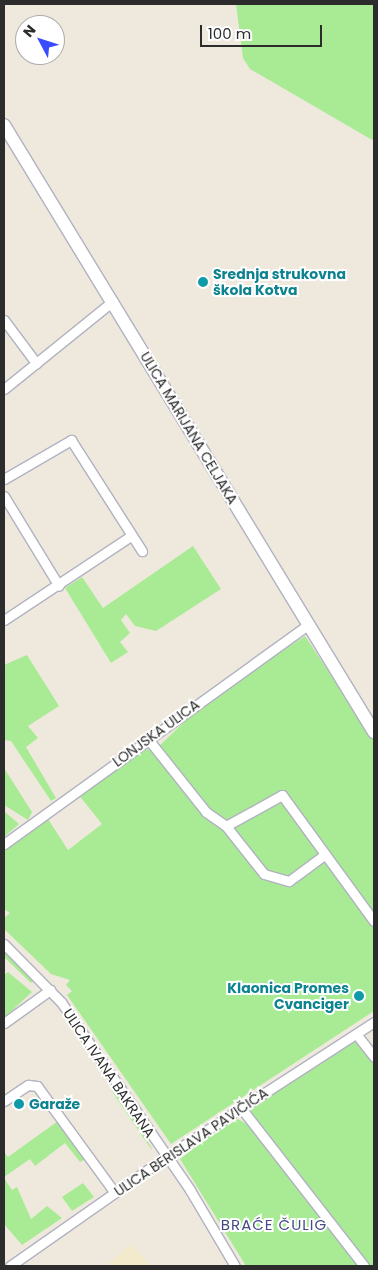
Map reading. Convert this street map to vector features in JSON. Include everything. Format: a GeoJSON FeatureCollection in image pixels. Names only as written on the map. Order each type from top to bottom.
{"type":"FeatureCollection","features":[{"type":"Feature","properties":{"kind":"main road","name":"ULICA MARIJANA CELJAKA"},"geometry":{"type":"LineString","coordinates":[[4,125],[374,732]]}},
{"type":"Feature","properties":{"kind":"street"},"geometry":{"type":"LineString","coordinates":[[4,389],[113,302]]}},
{"type":"Feature","properties":{"kind":"street"},"geometry":{"type":"LineString","coordinates":[[4,320],[36,364]]}},
{"type":"Feature","properties":{"kind":"street"},"geometry":{"type":"LineString","coordinates":[[4,479],[71,440],[131,528],[131,536],[142,552]]}},
{"type":"Feature","properties":{"kind":"street"},"geometry":{"type":"LineString","coordinates":[[4,496],[59,586]]}},
{"type":"Feature","properties":{"kind":"street"},"geometry":{"type":"LineString","coordinates":[[4,620],[59,586],[131,536]]}},
{"type":"Feature","properties":{"kind":"street","name":"LONJSKA ULICA"},"geometry":{"type":"LineString","coordinates":[[4,844],[309,624]]}},
{"type":"Feature","properties":{"kind":"street"},"geometry":{"type":"LineString","coordinates":[[148,739],[210,817],[226,826],[253,864],[278,880],[296,878],[324,855]]}},
{"type":"Feature","properties":{"kind":"street"},"geometry":{"type":"LineString","coordinates":[[226,826],[280,794],[374,921]]}},
{"type":"Feature","properties":{"kind":"street","name":"ULICA IVANA BAKRANA"},"geometry":{"type":"LineString","coordinates":[[4,944],[50,990],[167,1156],[235,1266]]}},
{"type":"Feature","properties":{"kind":"street"},"geometry":{"type":"LineString","coordinates":[[4,1023],[50,990]]}},
{"type":"Feature","properties":{"kind":"street","name":"ULICA BERISLAVA PAVIČIĆA"},"geometry":{"type":"LineString","coordinates":[[10,1266],[167,1156],[374,1022]]}},
{"type":"Feature","properties":{"kind":"street"},"geometry":{"type":"LineString","coordinates":[[357,1034],[374,1057]]}},
{"type":"Feature","properties":{"kind":"street"},"geometry":{"type":"LineString","coordinates":[[4,1101],[28,1085],[37,1086],[114,1193]]}},
{"type":"Feature","properties":{"kind":"street"},"geometry":{"type":"LineString","coordinates":[[241,1108],[364,1266]]}},
{"type":"Feature","properties":{"kind":"shaded area"},"geometry":{"type":"Polygon","coordinates":[[[131,1244],[151,1266],[106,1266],[131,1244]]]}},
{"type":"Feature","properties":{"kind":"green space"},"geometry":{"type":"Polygon","coordinates":[[[236,4],[374,4],[374,141],[250,69],[243,58],[236,4]]]}},
{"type":"Feature","properties":{"kind":"green space"},"geometry":{"type":"Polygon","coordinates":[[[193,546],[221,589],[156,631],[135,626],[126,614],[121,620],[130,633],[120,642],[128,652],[111,663],[65,588],[82,577],[103,608],[193,546]]]}},
{"type":"Feature","properties":{"kind":"green space"},"geometry":{"type":"Polygon","coordinates":[[[305,636],[374,740],[374,1011],[171,1144],[67,995],[72,991],[66,985],[70,980],[51,974],[4,929],[4,918],[10,913],[4,909],[4,850],[48,819],[68,850],[102,824],[78,794],[137,753],[159,746],[203,704],[305,636]]]}},
{"type":"Feature","properties":{"kind":"green space"},"geometry":{"type":"Polygon","coordinates":[[[27,655],[59,706],[28,726],[38,738],[26,747],[56,798],[51,801],[11,741],[4,740],[4,665],[27,655]]]}},
{"type":"Feature","properties":{"kind":"green space"},"geometry":{"type":"Polygon","coordinates":[[[4,768],[32,812],[28,820],[4,805],[4,768]]]}},
{"type":"Feature","properties":{"kind":"green space"},"geometry":{"type":"Polygon","coordinates":[[[4,811],[19,824],[4,837],[4,811]]]}},
{"type":"Feature","properties":{"kind":"green space"},"geometry":{"type":"Polygon","coordinates":[[[4,950],[34,980],[31,983],[4,957],[4,950]]]}},
{"type":"Feature","properties":{"kind":"green space"},"geometry":{"type":"Polygon","coordinates":[[[8,972],[32,992],[4,1018],[4,975],[8,972]]]}},
{"type":"Feature","properties":{"kind":"green space"},"geometry":{"type":"Polygon","coordinates":[[[354,1040],[374,1064],[374,1266],[369,1266],[250,1113],[255,1103],[354,1040]]]}},
{"type":"Feature","properties":{"kind":"green space"},"geometry":{"type":"Polygon","coordinates":[[[111,1090],[125,1104],[152,1149],[151,1149],[111,1090]]]}},
{"type":"Feature","properties":{"kind":"green space"},"geometry":{"type":"Polygon","coordinates":[[[238,1119],[248,1125],[358,1266],[246,1266],[180,1159],[229,1121],[238,1119]]]}},
{"type":"Feature","properties":{"kind":"green space"},"geometry":{"type":"Polygon","coordinates":[[[58,1121],[86,1159],[80,1162],[65,1143],[35,1166],[30,1159],[4,1177],[4,1152],[8,1157],[58,1121]]]}},
{"type":"Feature","properties":{"kind":"green space"},"geometry":{"type":"Polygon","coordinates":[[[4,1178],[12,1190],[17,1187],[31,1219],[47,1206],[62,1218],[22,1245],[4,1224],[4,1178]]]}},
{"type":"Feature","properties":{"kind":"green space"},"geometry":{"type":"Polygon","coordinates":[[[83,1183],[94,1197],[72,1211],[62,1197],[83,1183]]]}},
{"type":"Feature","properties":{"kind":"place","name":"Srednja strukovna škola Kotva"},"geometry":{"type":"Point","coordinates":[203,282]}},
{"type":"Feature","properties":{"kind":"place","name":"Klaonica Promes Cvanciger"},"geometry":{"type":"Point","coordinates":[359,996]}},
{"type":"Feature","properties":{"kind":"place","name":"Garaže"},"geometry":{"type":"Point","coordinates":[19,1104]}},
{"type":"Feature","properties":{"kind":"district","name":"BRAĆE ČULIG"},"geometry":{"type":"Point","coordinates":[274,1225]}}]}
